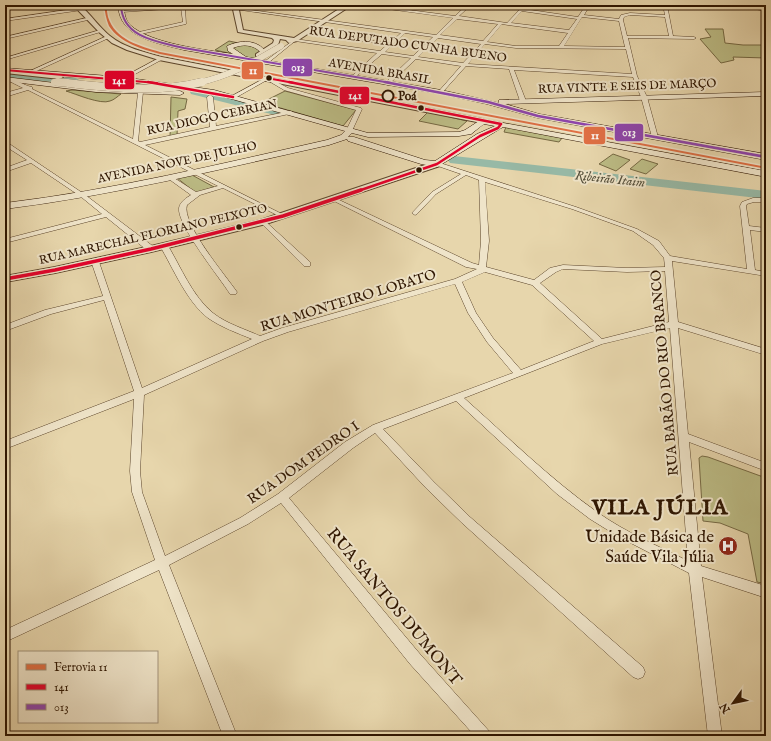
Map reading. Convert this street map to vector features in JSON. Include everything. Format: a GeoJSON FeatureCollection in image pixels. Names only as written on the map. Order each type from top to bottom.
{"type":"FeatureCollection","features":[{"type":"Feature","properties":{"kind":"main road","name":"AVENIDA BRASIL"},"geometry":{"type":"LineString","coordinates":[[121,8],[127,25],[141,33],[184,48],[441,92],[488,102]]}},
{"type":"Feature","properties":{"kind":"main road"},"geometry":{"type":"LineString","coordinates":[[246,59],[230,50],[230,47],[236,44],[248,44],[260,48],[260,54]]}},
{"type":"Feature","properties":{"kind":"main road"},"geometry":{"type":"LineString","coordinates":[[5,71],[122,79],[185,87],[193,92],[210,97],[346,134],[460,134],[468,132],[482,121],[766,174]]}},
{"type":"Feature","properties":{"kind":"main road"},"geometry":{"type":"LineString","coordinates":[[13,79],[37,87],[53,84],[141,93],[193,92],[233,97],[289,112],[424,162],[438,164]]}},
{"type":"Feature","properties":{"kind":"main road"},"geometry":{"type":"LineString","coordinates":[[174,93],[182,91],[185,87]]}},
{"type":"Feature","properties":{"kind":"main road","name":"RUA VINTE E SEIS DE MARÇO"},"geometry":{"type":"LineString","coordinates":[[488,102],[766,94]]}},
{"type":"Feature","properties":{"kind":"main road"},"geometry":{"type":"LineString","coordinates":[[488,102],[538,116],[766,158]]}},
{"type":"Feature","properties":{"kind":"main road","name":"RUA MARECHAL FLORIANO PEIXOTO"},"geometry":{"type":"LineString","coordinates":[[438,164],[475,139],[498,128],[502,124]]}},
{"type":"Feature","properties":{"kind":"main road","name":"AVENIDA NOVE DE JULHO"},"geometry":{"type":"LineString","coordinates":[[5,206],[82,195],[169,177],[329,142],[346,134]]}},
{"type":"Feature","properties":{"kind":"main road"},"geometry":{"type":"LineString","coordinates":[[460,134],[475,139]]}},
{"type":"Feature","properties":{"kind":"street"},"geometry":{"type":"LineString","coordinates":[[5,9],[31,5]]}},
{"type":"Feature","properties":{"kind":"street"},"geometry":{"type":"LineString","coordinates":[[121,8],[214,5]]}},
{"type":"Feature","properties":{"kind":"street"},"geometry":{"type":"LineString","coordinates":[[266,62],[294,40],[349,5]]}},
{"type":"Feature","properties":{"kind":"street"},"geometry":{"type":"LineString","coordinates":[[360,5],[571,32]]}},
{"type":"Feature","properties":{"kind":"street"},"geometry":{"type":"LineString","coordinates":[[388,83],[469,5]]}},
{"type":"Feature","properties":{"kind":"street"},"geometry":{"type":"LineString","coordinates":[[508,24],[526,5]]}},
{"type":"Feature","properties":{"kind":"street"},"geometry":{"type":"LineString","coordinates":[[560,48],[588,5]]}},
{"type":"Feature","properties":{"kind":"street"},"geometry":{"type":"LineString","coordinates":[[665,5],[671,37]]}},
{"type":"Feature","properties":{"kind":"street"},"geometry":{"type":"LineString","coordinates":[[737,5],[766,10]]}},
{"type":"Feature","properties":{"kind":"street"},"geometry":{"type":"LineString","coordinates":[[5,20],[37,16],[78,7],[109,37],[131,49],[161,58],[482,121]]}},
{"type":"Feature","properties":{"kind":"street"},"geometry":{"type":"LineString","coordinates":[[141,33],[185,23],[183,7]]}},
{"type":"Feature","properties":{"kind":"street"},"geometry":{"type":"LineString","coordinates":[[236,7],[436,37],[516,47],[628,48]]}},
{"type":"Feature","properties":{"kind":"street","name":"RUA DEPUTADO CUNHA BUENO"},"geometry":{"type":"LineString","coordinates":[[236,7],[240,31],[274,37],[466,65],[635,76]]}},
{"type":"Feature","properties":{"kind":"street"},"geometry":{"type":"LineString","coordinates":[[521,10],[621,20]]}},
{"type":"Feature","properties":{"kind":"street"},"geometry":{"type":"LineString","coordinates":[[655,137],[644,97],[635,76],[621,20],[622,16],[630,14],[667,16]]}},
{"type":"Feature","properties":{"kind":"street"},"geometry":{"type":"LineString","coordinates":[[37,16],[47,28]]}},
{"type":"Feature","properties":{"kind":"street"},"geometry":{"type":"LineString","coordinates":[[5,38],[91,18]]}},
{"type":"Feature","properties":{"kind":"street"},"geometry":{"type":"LineString","coordinates":[[441,92],[501,23]]}},
{"type":"Feature","properties":{"kind":"street"},"geometry":{"type":"LineString","coordinates":[[5,59],[102,31]]}},
{"type":"Feature","properties":{"kind":"street"},"geometry":{"type":"LineString","coordinates":[[354,77],[404,32]]}},
{"type":"Feature","properties":{"kind":"street"},"geometry":{"type":"LineString","coordinates":[[30,72],[109,37]]}},
{"type":"Feature","properties":{"kind":"street"},"geometry":{"type":"LineString","coordinates":[[5,71],[136,83],[181,81],[222,71],[260,54],[276,44],[277,40],[274,37]]}},
{"type":"Feature","properties":{"kind":"street"},"geometry":{"type":"LineString","coordinates":[[625,37],[694,38]]}},
{"type":"Feature","properties":{"kind":"street"},"geometry":{"type":"LineString","coordinates":[[347,38],[390,44]]}},
{"type":"Feature","properties":{"kind":"street"},"geometry":{"type":"LineString","coordinates":[[5,96],[53,84],[139,89],[192,85],[214,80],[239,70],[280,46],[294,40]]}},
{"type":"Feature","properties":{"kind":"street"},"geometry":{"type":"LineString","coordinates":[[122,79],[161,58]]}},
{"type":"Feature","properties":{"kind":"street"},"geometry":{"type":"LineString","coordinates":[[511,69],[523,101]]}},
{"type":"Feature","properties":{"kind":"street"},"geometry":{"type":"LineString","coordinates":[[267,78],[286,89],[359,109],[346,134]]}},
{"type":"Feature","properties":{"kind":"street"},"geometry":{"type":"LineString","coordinates":[[233,97],[267,78]]}},
{"type":"Feature","properties":{"kind":"street"},"geometry":{"type":"LineString","coordinates":[[37,87],[137,144],[195,171],[283,216]]}},
{"type":"Feature","properties":{"kind":"street"},"geometry":{"type":"LineString","coordinates":[[286,89],[309,87]]}},
{"type":"Feature","properties":{"kind":"street"},"geometry":{"type":"LineString","coordinates":[[137,144],[141,93]]}},
{"type":"Feature","properties":{"kind":"street"},"geometry":{"type":"LineString","coordinates":[[210,97],[214,128]]}},
{"type":"Feature","properties":{"kind":"street","name":"RUA DIOGO CEBRIAN"},"geometry":{"type":"LineString","coordinates":[[137,144],[289,112]]}},
{"type":"Feature","properties":{"kind":"street"},"geometry":{"type":"LineString","coordinates":[[5,143],[82,195],[151,249]]}},
{"type":"Feature","properties":{"kind":"street"},"geometry":{"type":"LineString","coordinates":[[5,151],[13,148]]}},
{"type":"Feature","properties":{"kind":"street"},"geometry":{"type":"LineString","coordinates":[[5,170],[31,161]]}},
{"type":"Feature","properties":{"kind":"street","name":"RUA BARÃO DO RIO BRANCO"},"geometry":{"type":"LineString","coordinates":[[438,164],[574,208],[635,230],[656,243],[664,251],[668,258],[695,570],[715,736]]}},
{"type":"Feature","properties":{"kind":"street","name":"RUA MARECHAL FLORIANO PEIXOTO"},"geometry":{"type":"LineString","coordinates":[[5,279],[95,262],[263,222],[438,164]]}},
{"type":"Feature","properties":{"kind":"street"},"geometry":{"type":"LineString","coordinates":[[415,213],[434,193],[466,173]]}},
{"type":"Feature","properties":{"kind":"street"},"geometry":{"type":"LineString","coordinates":[[169,177],[196,195]]}},
{"type":"Feature","properties":{"kind":"street"},"geometry":{"type":"LineString","coordinates":[[482,178],[485,241],[482,270]]}},
{"type":"Feature","properties":{"kind":"street"},"geometry":{"type":"LineString","coordinates":[[224,186],[196,195],[184,203],[182,213],[196,239],[233,292]]}},
{"type":"Feature","properties":{"kind":"street"},"geometry":{"type":"LineString","coordinates":[[333,199],[448,256],[482,270],[535,283],[600,342]]}},
{"type":"Feature","properties":{"kind":"street"},"geometry":{"type":"LineString","coordinates":[[751,271],[747,228],[743,206],[744,203],[748,201],[766,200]]}},
{"type":"Feature","properties":{"kind":"street"},"geometry":{"type":"LineString","coordinates":[[5,241],[106,215]]}},
{"type":"Feature","properties":{"kind":"street"},"geometry":{"type":"LineString","coordinates":[[263,222],[307,264]]}},
{"type":"Feature","properties":{"kind":"street"},"geometry":{"type":"LineString","coordinates":[[747,228],[766,230]]}},
{"type":"Feature","properties":{"kind":"street"},"geometry":{"type":"LineString","coordinates":[[164,246],[201,306],[211,315],[223,322],[260,339]]}},
{"type":"Feature","properties":{"kind":"street"},"geometry":{"type":"LineString","coordinates":[[668,258],[766,274]]}},
{"type":"Feature","properties":{"kind":"street"},"geometry":{"type":"LineString","coordinates":[[95,262],[139,393],[138,439],[135,472],[137,492],[162,563],[230,736]]}},
{"type":"Feature","properties":{"kind":"street"},"geometry":{"type":"LineString","coordinates":[[535,283],[553,270],[563,267],[627,270],[669,269]]}},
{"type":"Feature","properties":{"kind":"street","name":"RUA MONTEIRO LOBATO"},"geometry":{"type":"LineString","coordinates":[[5,445],[139,393],[260,339],[319,319],[458,281],[482,270]]}},
{"type":"Feature","properties":{"kind":"street"},"geometry":{"type":"LineString","coordinates":[[458,281],[472,313],[490,340],[519,374]]}},
{"type":"Feature","properties":{"kind":"street"},"geometry":{"type":"LineString","coordinates":[[5,328],[48,312],[107,297]]}},
{"type":"Feature","properties":{"kind":"street"},"geometry":{"type":"LineString","coordinates":[[674,324],[766,352]]}},
{"type":"Feature","properties":{"kind":"street","name":"RUA DOM PEDRO I"},"geometry":{"type":"LineString","coordinates":[[5,636],[162,563],[244,520],[282,497],[349,445],[376,428],[600,342],[674,324]]}},
{"type":"Feature","properties":{"kind":"street"},"geometry":{"type":"LineString","coordinates":[[457,397],[561,491],[594,516],[623,534],[695,570],[766,592]]}},
{"type":"Feature","properties":{"kind":"street"},"geometry":{"type":"LineString","coordinates":[[376,428],[430,485],[466,520],[638,672]]}},
{"type":"Feature","properties":{"kind":"street"},"geometry":{"type":"LineString","coordinates":[[684,436],[766,467]]}},
{"type":"Feature","properties":{"kind":"street","name":"RUA SANTOS DUMONT"},"geometry":{"type":"LineString","coordinates":[[282,497],[415,659],[484,736]]}},
{"type":"Feature","properties":{"kind":"green space"},"geometry":{"type":"Polygon","coordinates":[[[705,29],[723,29],[725,43],[766,45],[766,58],[733,57],[734,60],[721,63],[700,39],[711,37],[705,29]]]}},
{"type":"Feature","properties":{"kind":"green space"},"geometry":{"type":"Polygon","coordinates":[[[229,41],[266,49],[255,59],[215,50],[229,41]]]}},
{"type":"Feature","properties":{"kind":"green space"},"geometry":{"type":"Polygon","coordinates":[[[72,90],[121,94],[114,99],[101,102],[66,91],[72,90]]]}},
{"type":"Feature","properties":{"kind":"green space"},"geometry":{"type":"Polygon","coordinates":[[[285,91],[356,110],[343,126],[277,107],[265,101],[285,91]]]}},
{"type":"Feature","properties":{"kind":"green space"},"geometry":{"type":"Polygon","coordinates":[[[171,97],[187,99],[185,109],[178,111],[177,136],[170,138],[171,97]]]}},
{"type":"Feature","properties":{"kind":"green space"},"geometry":{"type":"Polygon","coordinates":[[[428,112],[467,121],[458,129],[419,121],[428,112]]]}},
{"type":"Feature","properties":{"kind":"green space"},"geometry":{"type":"Polygon","coordinates":[[[506,127],[562,138],[559,142],[504,132],[506,127]]]}},
{"type":"Feature","properties":{"kind":"green space"},"geometry":{"type":"Polygon","coordinates":[[[613,154],[630,160],[616,171],[599,164],[613,154]]]}},
{"type":"Feature","properties":{"kind":"green space"},"geometry":{"type":"Polygon","coordinates":[[[642,159],[658,164],[646,174],[630,169],[642,159]]]}},
{"type":"Feature","properties":{"kind":"green space"},"geometry":{"type":"Polygon","coordinates":[[[192,175],[214,187],[196,193],[177,178],[192,175]]]}},
{"type":"Feature","properties":{"kind":"green space"},"geometry":{"type":"Polygon","coordinates":[[[702,456],[766,478],[766,554],[764,556],[766,559],[766,584],[757,582],[748,534],[720,523],[703,521],[699,458],[702,456]]]}},
{"type":"Feature","properties":{"kind":"waterway","name":"Ribeirão Itaim"},"geometry":{"type":"LineString","coordinates":[[5,75],[76,81]]}},
{"type":"Feature","properties":{"kind":"waterway","name":"Ribeirão Itaim"},"geometry":{"type":"LineString","coordinates":[[195,92],[279,113]]}},
{"type":"Feature","properties":{"kind":"waterway","name":"Ribeirão Itaim"},"geometry":{"type":"LineString","coordinates":[[454,160],[766,195]]}},
{"type":"Feature","properties":{"kind":"rail line","name":"11"},"geometry":{"type":"LineString","coordinates":[[105,5],[110,25],[116,33],[131,43],[160,53],[766,168]]}},
{"type":"Feature","properties":{"kind":"transit line","name":"013"},"geometry":{"type":"LineString","coordinates":[[121,5],[124,21],[128,27],[142,36],[184,48],[441,92],[488,102],[538,116],[766,157]]}},
{"type":"Feature","properties":{"kind":"transit line","name":"141"},"geometry":{"type":"LineString","coordinates":[[5,70],[155,83],[233,97]]}},
{"type":"Feature","properties":{"kind":"transit line","name":"141"},"geometry":{"type":"LineString","coordinates":[[267,78],[501,124]]}},
{"type":"Feature","properties":{"kind":"transit line","name":"141"},"geometry":{"type":"LineString","coordinates":[[5,279],[55,270],[151,249],[283,216],[437,164],[480,136],[498,128],[501,124]]}},
{"type":"Feature","properties":{"kind":"place","name":"Poá"},"geometry":{"type":"Point","coordinates":[388,96]}},
{"type":"Feature","properties":{"kind":"place","name":"Unidade Básica de Saúde Vila Júlia"},"geometry":{"type":"Point","coordinates":[728,546]}},
{"type":"Feature","properties":{"kind":"district","name":"VILA JÚLIA"},"geometry":{"type":"Point","coordinates":[660,506]}}]}
